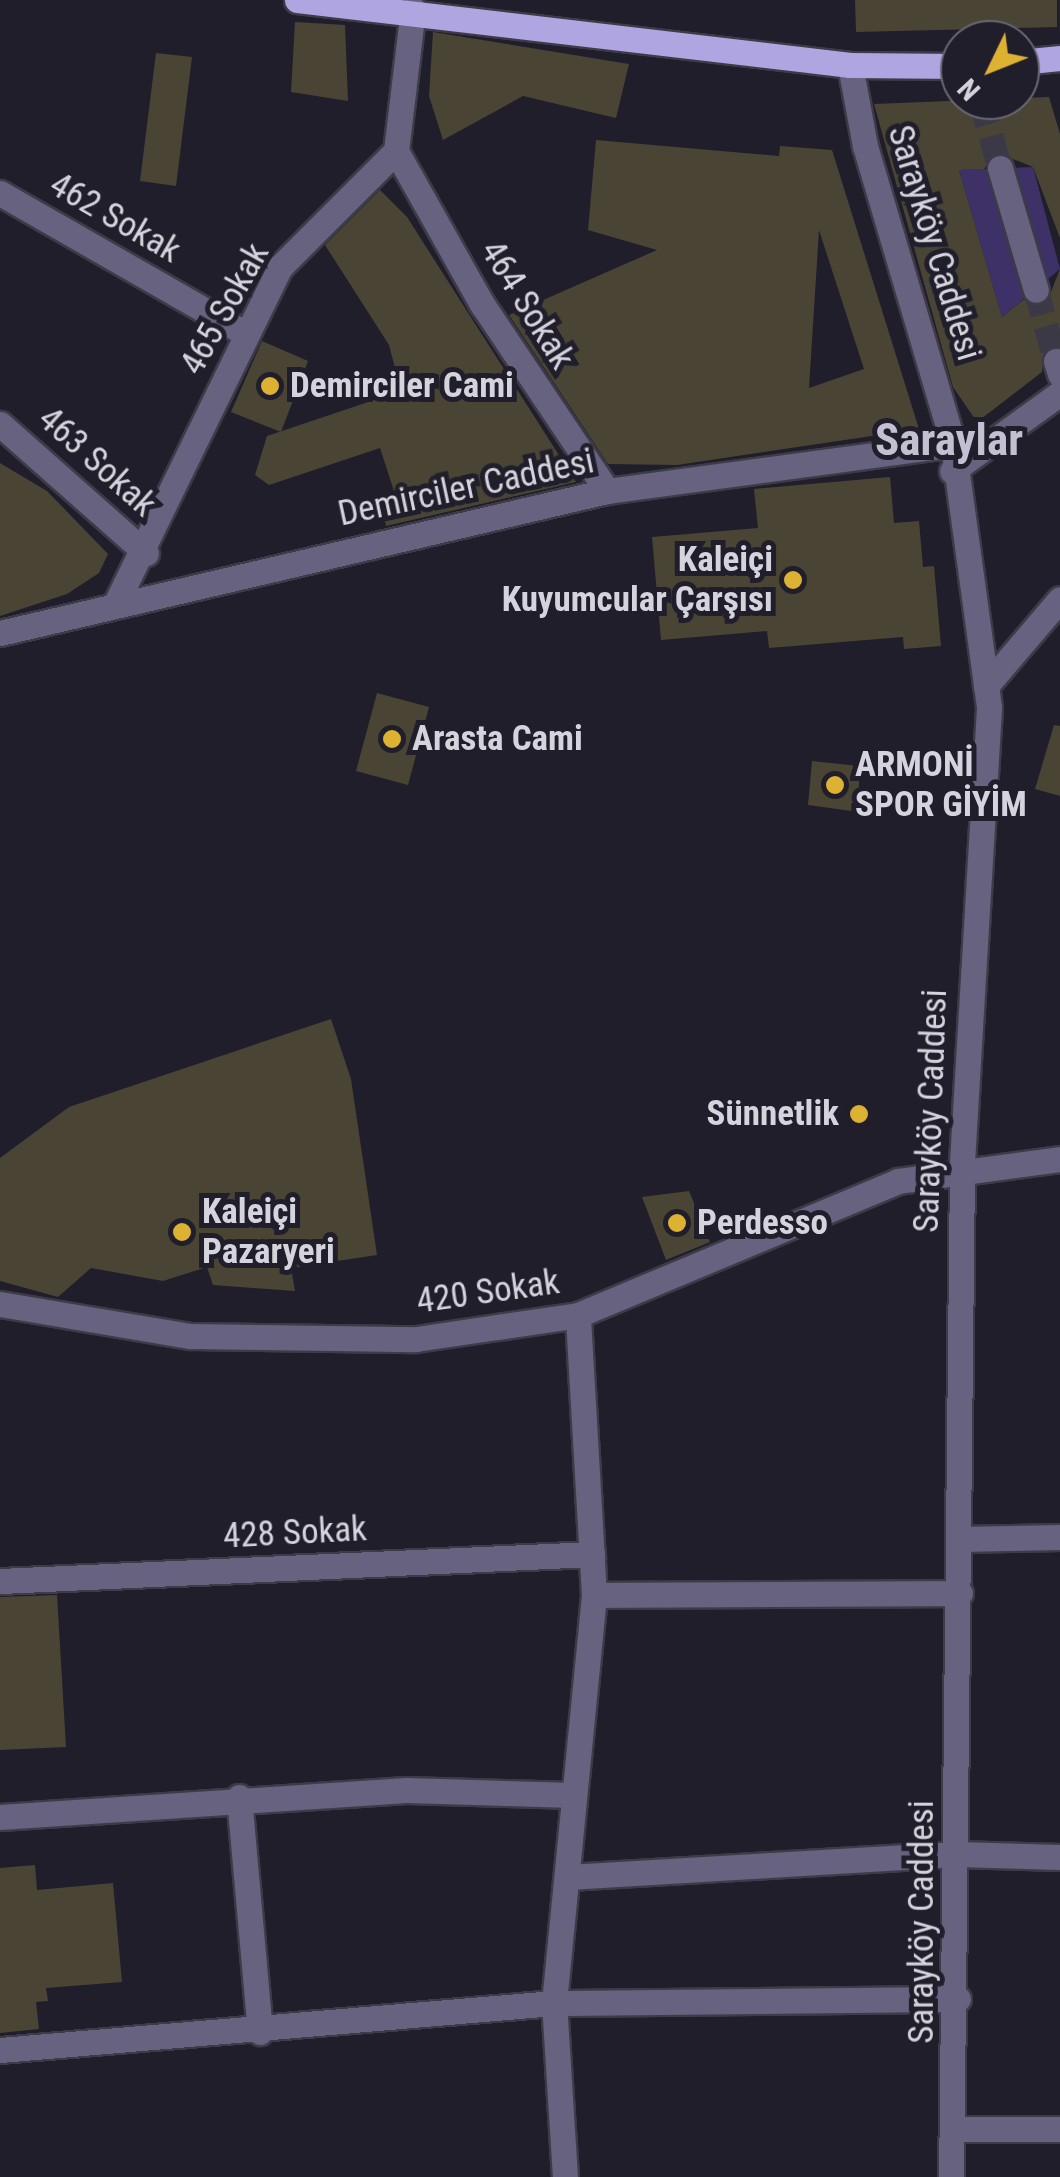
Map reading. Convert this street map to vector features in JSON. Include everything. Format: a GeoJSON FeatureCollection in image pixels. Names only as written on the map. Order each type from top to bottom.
{"type":"FeatureCollection","features":[{"type":"Feature","properties":{"kind":"main road"},"geometry":{"type":"LineString","coordinates":[[297,0],[413,10],[850,65],[940,66]]}},
{"type":"Feature","properties":{"kind":"street"},"geometry":{"type":"LineString","coordinates":[[396,151],[413,10]]}},
{"type":"Feature","properties":{"kind":"street","name":"Sarayköy Caddesi"},"geometry":{"type":"LineString","coordinates":[[850,65],[865,146],[953,444],[952,472],[986,686],[962,1168],[958,1999],[951,2177]]}},
{"type":"Feature","properties":{"kind":"street","name":"465 Sokak"},"geometry":{"type":"LineString","coordinates":[[117,601],[146,554],[280,267],[396,151]]}},
{"type":"Feature","properties":{"kind":"street","name":"464 Sokak"},"geometry":{"type":"LineString","coordinates":[[396,151],[482,304],[607,491]]}},
{"type":"Feature","properties":{"kind":"street"},"geometry":{"type":"LineString","coordinates":[[1000,168],[1036,290]]}},
{"type":"Feature","properties":{"kind":"street","name":"462 Sokak"},"geometry":{"type":"LineString","coordinates":[[0,193],[246,334]]}},
{"type":"Feature","properties":{"kind":"street"},"geometry":{"type":"LineString","coordinates":[[952,472],[1060,393]]}},
{"type":"Feature","properties":{"kind":"street","name":"463 Sokak"},"geometry":{"type":"LineString","coordinates":[[0,424],[146,554]]}},
{"type":"Feature","properties":{"kind":"street","name":"Demirciler Caddesi"},"geometry":{"type":"LineString","coordinates":[[0,633],[117,601],[607,491],[953,444]]}},
{"type":"Feature","properties":{"kind":"street"},"geometry":{"type":"LineString","coordinates":[[986,686],[1060,599]]}},
{"type":"Feature","properties":{"kind":"street","name":"420 Sokak"},"geometry":{"type":"LineString","coordinates":[[0,1304],[190,1336],[369,1342],[578,1315],[814,1212],[962,1168],[1060,1159]]}},
{"type":"Feature","properties":{"kind":"street"},"geometry":{"type":"LineString","coordinates":[[565,2177],[554,2003],[594,1596],[578,1315]]}},
{"type":"Feature","properties":{"kind":"street"},"geometry":{"type":"LineString","coordinates":[[960,1538],[1060,1538]]}},
{"type":"Feature","properties":{"kind":"street","name":"428 Sokak"},"geometry":{"type":"LineString","coordinates":[[0,1582],[592,1554]]}},
{"type":"Feature","properties":{"kind":"street"},"geometry":{"type":"LineString","coordinates":[[594,1596],[960,1593]]}},
{"type":"Feature","properties":{"kind":"street"},"geometry":{"type":"LineString","coordinates":[[0,1817],[239,1797],[573,1795]]}},
{"type":"Feature","properties":{"kind":"street"},"geometry":{"type":"LineString","coordinates":[[239,1797],[260,2032]]}},
{"type":"Feature","properties":{"kind":"street"},"geometry":{"type":"LineString","coordinates":[[568,1877],[957,1854],[1060,1857]]}},
{"type":"Feature","properties":{"kind":"street"},"geometry":{"type":"LineString","coordinates":[[0,2050],[260,2032],[554,2003],[958,1999]]}},
{"type":"Feature","properties":{"kind":"street"},"geometry":{"type":"LineString","coordinates":[[953,2129],[1060,2128]]}},
{"type":"Feature","properties":{"kind":"shaded area"},"geometry":{"type":"Polygon","coordinates":[[[1033,167],[1060,269],[1002,317],[959,170],[1033,167]]]}},
{"type":"Feature","properties":{"kind":"building"},"geometry":{"type":"Polygon","coordinates":[[[855,0],[1057,0],[1057,27],[1040,27],[1040,20],[940,20],[940,30],[856,32],[855,0]]]}},
{"type":"Feature","properties":{"kind":"building"},"geometry":{"type":"Polygon","coordinates":[[[295,22],[345,25],[348,101],[291,92],[295,22]]]}},
{"type":"Feature","properties":{"kind":"building"},"geometry":{"type":"Polygon","coordinates":[[[433,32],[629,64],[616,118],[523,96],[443,140],[429,96],[433,32]]]}},
{"type":"Feature","properties":{"kind":"building"},"geometry":{"type":"Polygon","coordinates":[[[156,53],[192,57],[176,186],[140,181],[156,53]]]}},
{"type":"Feature","properties":{"kind":"building"},"geometry":{"type":"Polygon","coordinates":[[[1040,97],[1049,97],[1060,134],[1060,238],[1033,167],[996,152],[984,169],[959,170],[1002,317],[1023,300],[1047,302],[1060,269],[1060,345],[1045,349],[1042,372],[977,422],[953,387],[874,104],[940,101],[940,120],[1040,120],[1040,97]]]}},
{"type":"Feature","properties":{"kind":"building"},"geometry":{"type":"Polygon","coordinates":[[[596,140],[779,156],[780,146],[832,150],[919,429],[677,465],[608,464],[509,315],[657,250],[588,230],[596,140]],[[819,230],[809,388],[864,369],[819,230]]]}},
{"type":"Feature","properties":{"kind":"building"},"geometry":{"type":"Polygon","coordinates":[[[380,190],[407,217],[576,482],[386,526],[381,503],[396,497],[380,448],[269,485],[255,475],[267,436],[401,391],[389,345],[325,245],[380,190]]]}},
{"type":"Feature","properties":{"kind":"building","name":"Demirciler Cami"},"geometry":{"type":"Polygon","coordinates":[[[262,341],[308,361],[281,432],[231,412],[262,341]]]}},
{"type":"Feature","properties":{"kind":"building"},"geometry":{"type":"Polygon","coordinates":[[[0,463],[47,491],[108,554],[99,573],[67,594],[0,616],[0,463]]]}},
{"type":"Feature","properties":{"kind":"building"},"geometry":{"type":"Polygon","coordinates":[[[890,477],[894,523],[919,521],[923,567],[934,566],[941,646],[904,649],[903,637],[769,648],[767,631],[661,640],[652,537],[758,528],[754,489],[890,477]]]}},
{"type":"Feature","properties":{"kind":"building","name":"Arasta Cami"},"geometry":{"type":"Polygon","coordinates":[[[377,693],[429,707],[408,785],[356,771],[377,693]]]}},
{"type":"Feature","properties":{"kind":"building"},"geometry":{"type":"Polygon","coordinates":[[[1054,725],[1060,726],[1060,796],[1035,789],[1054,725]]]}},
{"type":"Feature","properties":{"kind":"building","name":"ARMONİ SPOR GİYİM"},"geometry":{"type":"Polygon","coordinates":[[[812,761],[859,766],[859,812],[808,805],[812,761]]]}},
{"type":"Feature","properties":{"kind":"building"},"geometry":{"type":"Polygon","coordinates":[[[331,1019],[351,1079],[377,1255],[291,1268],[295,1291],[213,1285],[207,1267],[163,1281],[91,1268],[58,1297],[0,1281],[0,1158],[69,1107],[331,1019]]]}},
{"type":"Feature","properties":{"kind":"building","name":"Perdesso"},"geometry":{"type":"Polygon","coordinates":[[[689,1191],[710,1242],[666,1260],[642,1197],[689,1191]]]}},
{"type":"Feature","properties":{"kind":"building"},"geometry":{"type":"Polygon","coordinates":[[[57,1595],[66,1747],[0,1750],[0,1597],[57,1595]]]}},
{"type":"Feature","properties":{"kind":"building"},"geometry":{"type":"Polygon","coordinates":[[[35,1865],[37,1890],[113,1883],[122,1982],[46,1988],[48,2001],[36,2002],[39,2029],[0,2033],[0,1868],[35,1865]]]}},
{"type":"Feature","properties":{"kind":"tunnel"},"geometry":{"type":"LineString","coordinates":[[987,120],[1000,168]]}},
{"type":"Feature","properties":{"kind":"tunnel"},"geometry":{"type":"LineString","coordinates":[[1036,290],[1056,361]]}},
{"type":"Feature","properties":{"kind":"place","name":"Demirciler Cami"},"geometry":{"type":"Point","coordinates":[270,386]}},
{"type":"Feature","properties":{"kind":"place","name":"Kaleiçi Kuyumcular Çarşısı"},"geometry":{"type":"Point","coordinates":[793,580]}},
{"type":"Feature","properties":{"kind":"place","name":"Arasta Cami"},"geometry":{"type":"Point","coordinates":[392,739]}},
{"type":"Feature","properties":{"kind":"place","name":"ARMONİ SPOR GİYİM"},"geometry":{"type":"Point","coordinates":[835,785]}},
{"type":"Feature","properties":{"kind":"place","name":"Sünnetlik"},"geometry":{"type":"Point","coordinates":[859,1114]}},
{"type":"Feature","properties":{"kind":"place","name":"Perdesso"},"geometry":{"type":"Point","coordinates":[677,1223]}},
{"type":"Feature","properties":{"kind":"place","name":"Kaleiçi Pazaryeri"},"geometry":{"type":"Point","coordinates":[182,1232]}},
{"type":"Feature","properties":{"kind":"district","name":"Saraylar"},"geometry":{"type":"Point","coordinates":[949,440]}}]}
